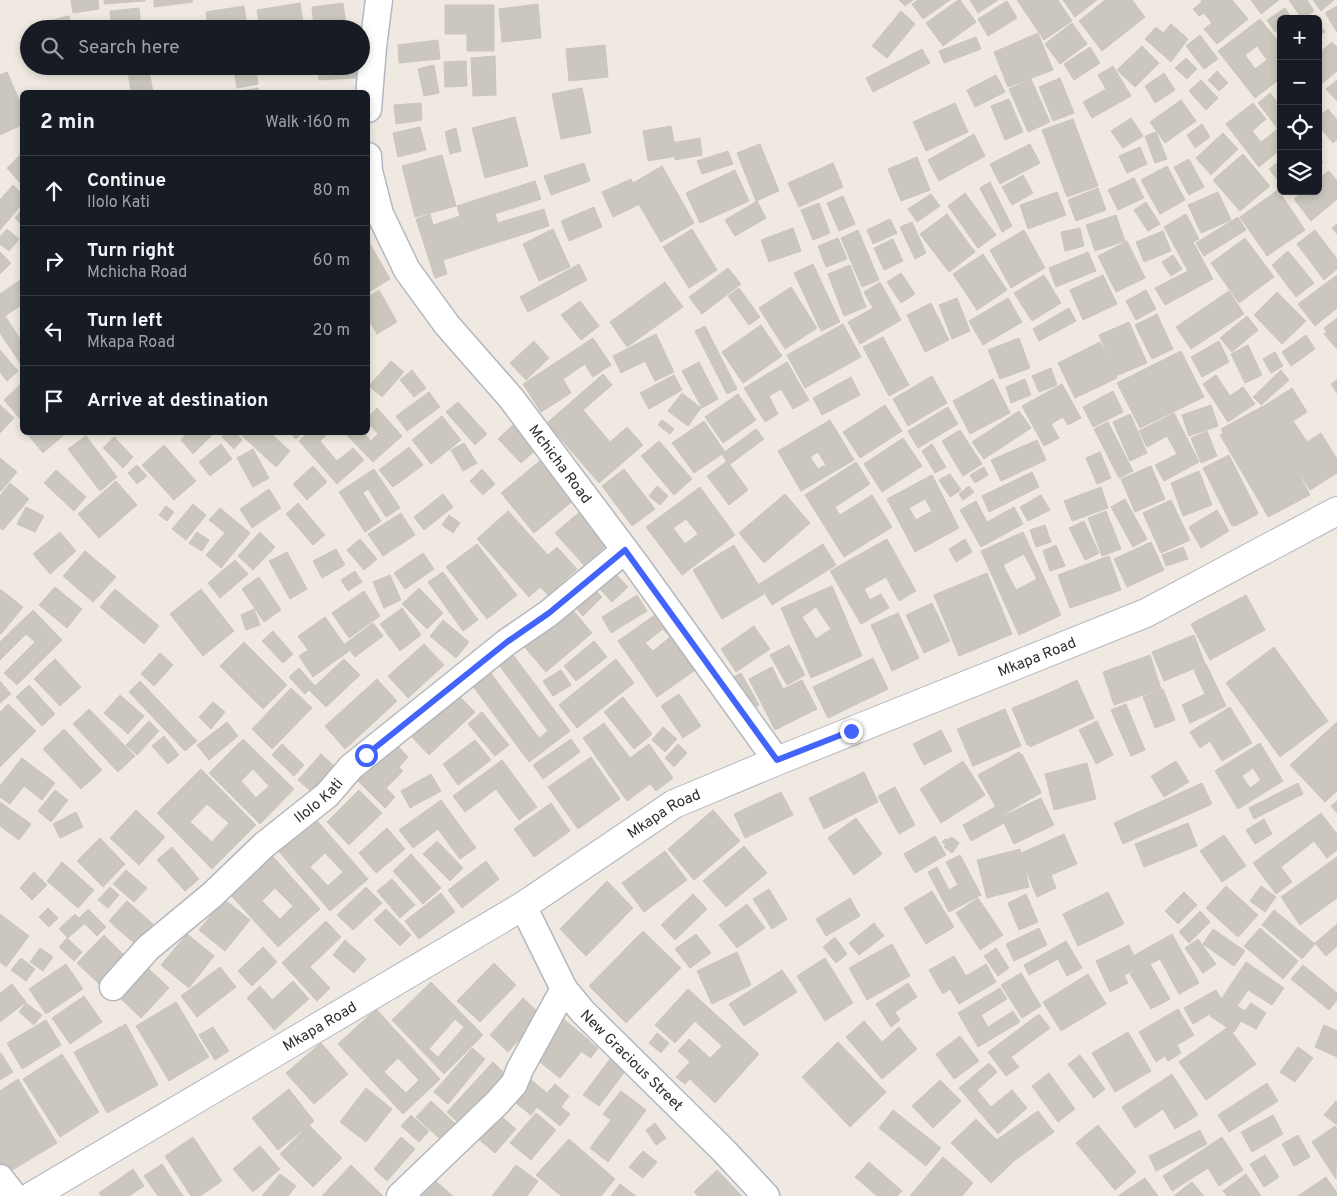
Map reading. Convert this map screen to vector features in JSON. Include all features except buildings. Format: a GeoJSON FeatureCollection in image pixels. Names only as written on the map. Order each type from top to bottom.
{"type":"FeatureCollection","features":[{"type":"Feature","properties":{"kind":"street"},"geometry":{"type":"LineString","coordinates":[[370,90],[379,0]]}},
{"type":"Feature","properties":{"kind":"street","name":"Mchicha Road"},"geometry":{"type":"LineString","coordinates":[[370,175],[380,214],[407,270],[447,325],[511,398],[625,550],[777,760]]}},
{"type":"Feature","properties":{"kind":"street","name":"Mkapa Road"},"geometry":{"type":"LineString","coordinates":[[32,1196],[523,906],[674,804],[777,760],[1146,613],[1337,511]]}},
{"type":"Feature","properties":{"kind":"street","name":"Ilolo Kati"},"geometry":{"type":"LineString","coordinates":[[113,987],[148,948],[212,895],[264,845],[327,795],[352,767],[507,642],[549,613],[625,550]]}},
{"type":"Feature","properties":{"kind":"street","name":"New Gracious Street"},"geometry":{"type":"LineString","coordinates":[[523,906],[564,990],[583,1012],[724,1150],[766,1196]]}},
{"type":"Feature","properties":{"kind":"street"},"geometry":{"type":"LineString","coordinates":[[400,1196],[497,1103],[514,1084],[520,1069],[564,990]]}},
{"type":"Feature","properties":{"kind":"street"},"geometry":{"type":"LineString","coordinates":[[0,1178],[14,1196]]}},
{"type":"Feature","properties":{"kind":"route"},"geometry":{"type":"LineString","coordinates":[[366,755],[507,642],[549,613],[625,550],[777,760],[851,731]]}}]}
